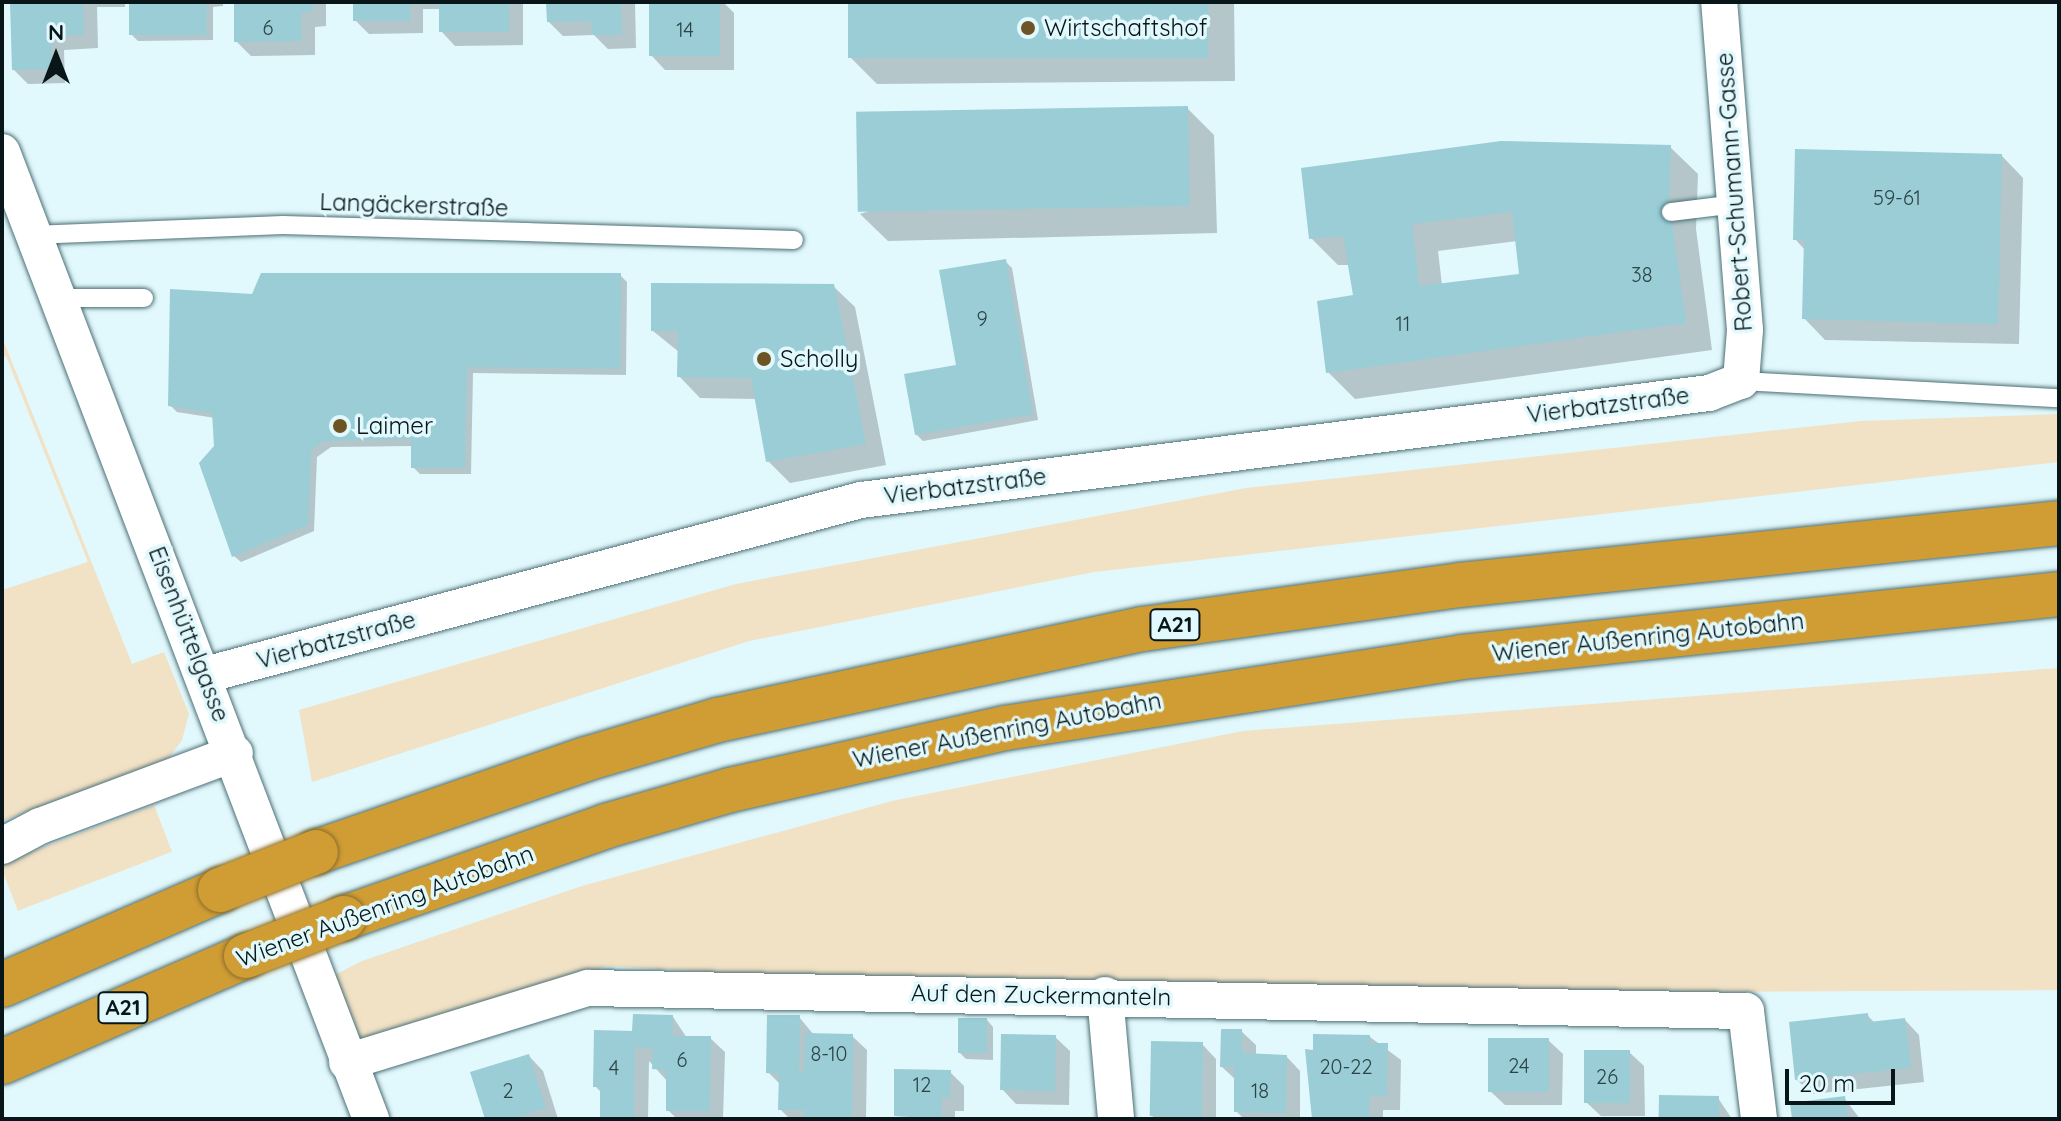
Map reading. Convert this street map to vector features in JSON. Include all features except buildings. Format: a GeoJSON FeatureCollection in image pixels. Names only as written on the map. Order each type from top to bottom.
{"type":"FeatureCollection","features":[{"type":"Feature","properties":{"kind":"highway","name":"A21"},"geometry":{"type":"LineString","coordinates":[[2,985],[220,890],[316,852],[586,759],[718,720],[1143,629],[1460,585],[2059,523]]}},
{"type":"Feature","properties":{"kind":"highway","name":"Wiener Außenring Autobahn"},"geometry":{"type":"LineString","coordinates":[[2,1062],[246,956],[344,918],[606,826],[730,790],[1005,728],[1462,657],[2059,594]]}},
{"type":"Feature","properties":{"kind":"street","name":"Robert-Schumann-Gasse"},"geometry":{"type":"LineString","coordinates":[[1719,2],[1745,330],[1741,381]]}},
{"type":"Feature","properties":{"kind":"street","name":"Eisenhüttelgasse"},"geometry":{"type":"LineString","coordinates":[[2,152],[56,298],[235,753],[370,1119]]}},
{"type":"Feature","properties":{"kind":"street","name":"Vierbatzstraße"},"geometry":{"type":"LineString","coordinates":[[205,675],[861,500],[1709,393],[1741,381]]}},
{"type":"Feature","properties":{"kind":"street"},"geometry":{"type":"LineString","coordinates":[[2,846],[40,826],[235,753]]}},
{"type":"Feature","properties":{"kind":"street","name":"Auf den Zuckermanteln"},"geometry":{"type":"LineString","coordinates":[[347,1062],[588,988],[1105,995],[1746,1011],[1759,1119]]}},
{"type":"Feature","properties":{"kind":"street"},"geometry":{"type":"LineString","coordinates":[[1105,995],[1116,1119]]}},
{"type":"Feature","properties":{"kind":"lane"},"geometry":{"type":"LineString","coordinates":[[1671,212],[1736,204]]}},
{"type":"Feature","properties":{"kind":"lane","name":"Langäckerstraße"},"geometry":{"type":"LineString","coordinates":[[32,235],[283,225],[794,240]]}},
{"type":"Feature","properties":{"kind":"lane"},"geometry":{"type":"LineString","coordinates":[[56,298],[144,298]]}},
{"type":"Feature","properties":{"kind":"lane"},"geometry":{"type":"LineString","coordinates":[[1741,381],[2059,398]]}},
{"type":"Feature","properties":{"kind":"shaded area"},"geometry":{"type":"Polygon","coordinates":[[[2,337],[132,664],[164,652],[189,714],[182,740],[169,758],[2,821],[2,590],[88,562],[6,356],[2,357],[2,337]]]}},
{"type":"Feature","properties":{"kind":"shaded area"},"geometry":{"type":"Polygon","coordinates":[[[2059,414],[2059,462],[1094,572],[749,641],[312,782],[299,710],[736,584],[1246,488],[1861,421],[2059,414]]]}},
{"type":"Feature","properties":{"kind":"shaded area"},"geometry":{"type":"Polygon","coordinates":[[[2059,668],[2059,990],[1105,995],[607,966],[347,1062],[319,983],[362,961],[582,886],[892,801],[1243,731],[2059,668]]]}},
{"type":"Feature","properties":{"kind":"shaded area"},"geometry":{"type":"Polygon","coordinates":[[[154,805],[172,852],[18,911],[2,863],[154,805]]]}},
{"type":"Feature","properties":{"kind":"place","name":"Wirtschaftshof"},"geometry":{"type":"Point","coordinates":[1028,28]}},
{"type":"Feature","properties":{"kind":"place","name":"Scholly"},"geometry":{"type":"Point","coordinates":[764,359]}},
{"type":"Feature","properties":{"kind":"place","name":"Laimer"},"geometry":{"type":"Point","coordinates":[340,426]}}]}
